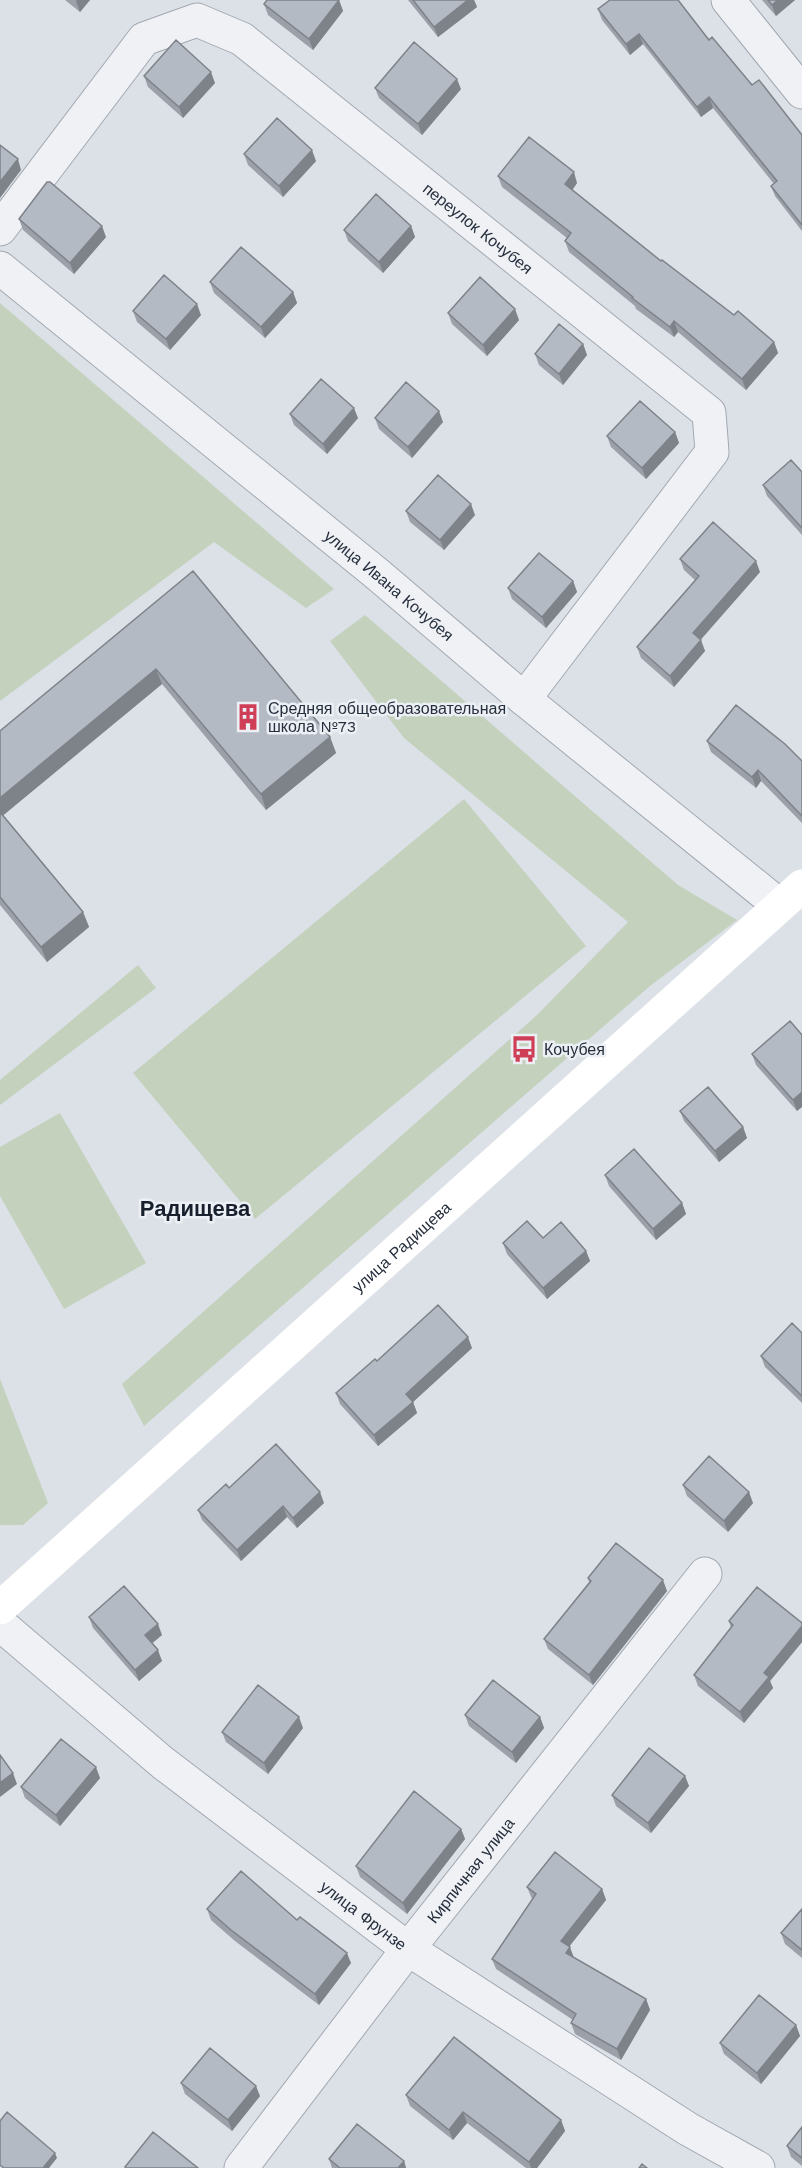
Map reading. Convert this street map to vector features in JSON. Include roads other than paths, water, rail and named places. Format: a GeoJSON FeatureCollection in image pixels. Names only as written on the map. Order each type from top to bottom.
{"type":"FeatureCollection","features":[{"type":"Feature","properties":{"kind":"main road","name":"улица Радищева"},"geometry":{"type":"LineString","coordinates":[[0,1608],[791,895]]}},
{"type":"Feature","properties":{"kind":"street"},"geometry":{"type":"LineString","coordinates":[[728,0],[802,92]]}},
{"type":"Feature","properties":{"kind":"street","name":"переулок Кочубея"},"geometry":{"type":"LineString","coordinates":[[0,229],[144,39],[197,20],[242,39],[709,413],[712,452],[524,699]]}},
{"type":"Feature","properties":{"kind":"street","name":"улица Ивана Кочубея"},"geometry":{"type":"LineString","coordinates":[[0,268],[376,573],[524,699],[791,895]]}},
{"type":"Feature","properties":{"kind":"street","name":"Кирпичная улица"},"geometry":{"type":"LineString","coordinates":[[241,2168],[408,1949],[705,1574]]}},
{"type":"Feature","properties":{"kind":"street","name":"улица Фрунзе"},"geometry":{"type":"LineString","coordinates":[[0,1624],[163,1763],[408,1949],[688,2129],[758,2168]]}},
{"type":"Feature","properties":{"kind":"place","name":"Средняя общеобразовательная школа №73"},"geometry":{"type":"Point","coordinates":[248,717]}},
{"type":"Feature","properties":{"kind":"place","name":"Кочубея"},"geometry":{"type":"Point","coordinates":[524,1049]}},
{"type":"Feature","properties":{"kind":"district","name":"Радищева"},"geometry":{"type":"Point","coordinates":[195,1208]}}]}
